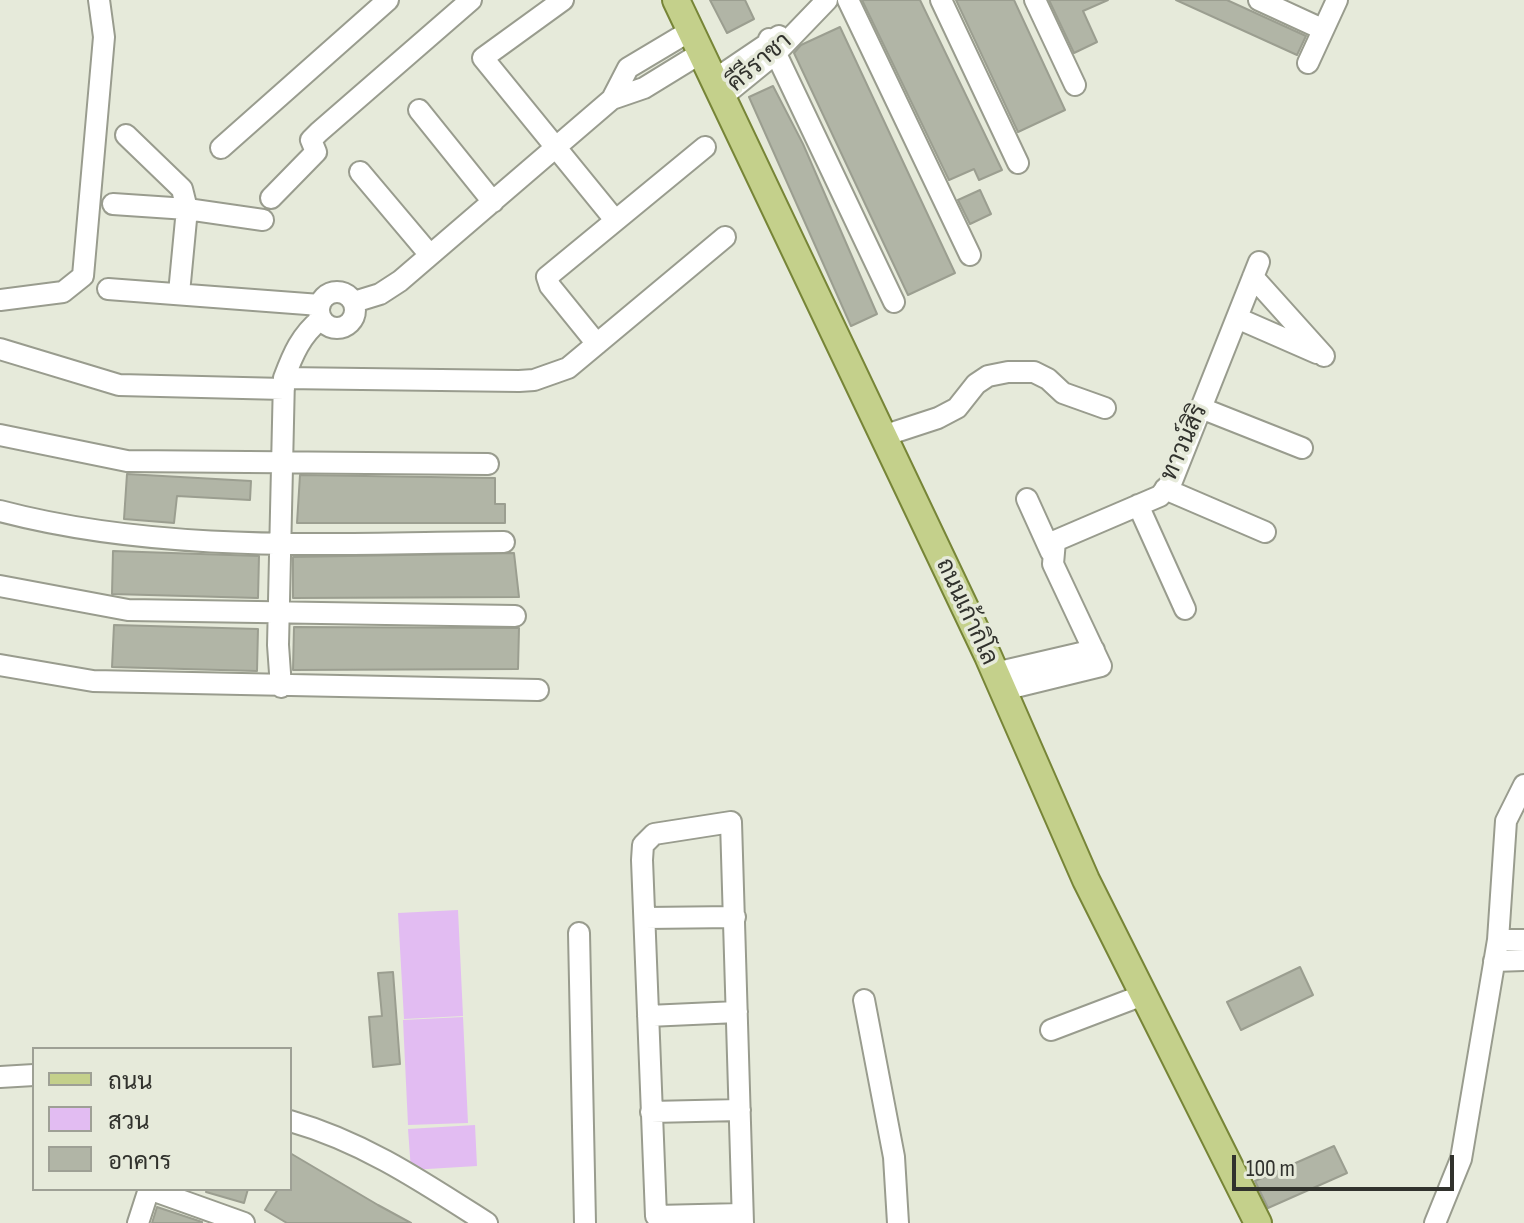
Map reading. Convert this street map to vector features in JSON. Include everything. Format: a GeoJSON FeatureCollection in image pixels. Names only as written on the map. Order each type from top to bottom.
{"type":"FeatureCollection","features":[{"type":"Feature","properties":{"kind":"main road","name":"ถนนเก้ากิโล"},"geometry":{"type":"LineString","coordinates":[[676,0],[999,681],[1086,880],[1258,1223]]}},
{"type":"Feature","properties":{"kind":"street"},"geometry":{"type":"LineString","coordinates":[[0,300],[63,292],[83,276],[104,37],[99,0]]}},
{"type":"Feature","properties":{"kind":"street"},"geometry":{"type":"LineString","coordinates":[[221,148],[388,0]]}},
{"type":"Feature","properties":{"kind":"street"},"geometry":{"type":"LineString","coordinates":[[271,198],[311,160],[316,152],[310,142],[319,132],[471,0]]}},
{"type":"Feature","properties":{"kind":"street"},"geometry":{"type":"LineString","coordinates":[[563,0],[483,58],[615,220]]}},
{"type":"Feature","properties":{"kind":"street","name":"คีรีราชา"},"geometry":{"type":"LineString","coordinates":[[718,88],[798,29],[827,0]]}},
{"type":"Feature","properties":{"kind":"street"},"geometry":{"type":"LineString","coordinates":[[848,0],[970,255]]}},
{"type":"Feature","properties":{"kind":"street"},"geometry":{"type":"LineString","coordinates":[[941,0],[1018,163]]}},
{"type":"Feature","properties":{"kind":"street"},"geometry":{"type":"LineString","coordinates":[[1035,0],[1075,85]]}},
{"type":"Feature","properties":{"kind":"street"},"geometry":{"type":"LineString","coordinates":[[1259,0],[1322,29]]}},
{"type":"Feature","properties":{"kind":"street"},"geometry":{"type":"LineString","coordinates":[[1308,63],[1337,0]]}},
{"type":"Feature","properties":{"kind":"street"},"geometry":{"type":"LineString","coordinates":[[354,302],[380,294],[612,99],[644,88],[696,42]]}},
{"type":"Feature","properties":{"kind":"street"},"geometry":{"type":"LineString","coordinates":[[773,46],[894,302]]}},
{"type":"Feature","properties":{"kind":"street"},"geometry":{"type":"LineString","coordinates":[[419,110],[493,202]]}},
{"type":"Feature","properties":{"kind":"street"},"geometry":{"type":"LineString","coordinates":[[126,135],[182,189],[187,209],[179,293]]}},
{"type":"Feature","properties":{"kind":"street"},"geometry":{"type":"LineString","coordinates":[[597,344],[550,286],[547,277],[705,147]]}},
{"type":"Feature","properties":{"kind":"street"},"geometry":{"type":"LineString","coordinates":[[360,172],[430,255]]}},
{"type":"Feature","properties":{"kind":"street"},"geometry":{"type":"LineString","coordinates":[[113,204],[187,209],[263,220]]}},
{"type":"Feature","properties":{"kind":"street"},"geometry":{"type":"LineString","coordinates":[[0,349],[119,385],[534,380],[568,368],[725,237]]}},
{"type":"Feature","properties":{"kind":"street","name":"ทาวน์สิริ"},"geometry":{"type":"LineString","coordinates":[[1051,552],[1055,541],[1065,535],[1160,496],[1172,481],[1256,270],[1324,356],[1237,318]]}},
{"type":"Feature","properties":{"kind":"street"},"geometry":{"type":"LineString","coordinates":[[108,289],[179,293],[320,312],[334,328],[349,324],[356,310],[354,302],[348,295],[332,292],[320,312],[296,347],[284,383],[278,612],[281,687]]}},
{"type":"Feature","properties":{"kind":"street"},"geometry":{"type":"LineString","coordinates":[[883,436],[948,413],[957,408],[976,384],[988,376],[1008,372],[1034,372],[1048,379],[1063,393],[1105,408]]}},
{"type":"Feature","properties":{"kind":"street"},"geometry":{"type":"LineString","coordinates":[[1201,408],[1302,448]]}},
{"type":"Feature","properties":{"kind":"street"},"geometry":{"type":"LineString","coordinates":[[0,435],[127,461],[488,464]]}},
{"type":"Feature","properties":{"kind":"street"},"geometry":{"type":"LineString","coordinates":[[1165,489],[1265,532]]}},
{"type":"Feature","properties":{"kind":"street"},"geometry":{"type":"LineString","coordinates":[[999,681],[1098,658],[1053,564],[1051,552],[1027,499]]}},
{"type":"Feature","properties":{"kind":"street"},"geometry":{"type":"LineString","coordinates":[[1138,505],[1185,609]]}},
{"type":"Feature","properties":{"kind":"street"},"geometry":{"type":"LineString","coordinates":[[0,511],[100,532],[279,543],[504,542]]}},
{"type":"Feature","properties":{"kind":"street"},"geometry":{"type":"LineString","coordinates":[[0,586],[128,610],[515,616]]}},
{"type":"Feature","properties":{"kind":"street"},"geometry":{"type":"LineString","coordinates":[[0,665],[93,681],[538,690]]}},
{"type":"Feature","properties":{"kind":"street"},"geometry":{"type":"LineString","coordinates":[[1435,1223],[1461,1159],[1498,940],[1506,821],[1524,785]]}},
{"type":"Feature","properties":{"kind":"street"},"geometry":{"type":"LineString","coordinates":[[731,822],[742,1218],[656,1216],[645,918],[642,860],[646,840],[654,834],[701,824],[731,822]]}},
{"type":"Feature","properties":{"kind":"street"},"geometry":{"type":"LineString","coordinates":[[645,918],[735,917]]}},
{"type":"Feature","properties":{"kind":"street"},"geometry":{"type":"LineString","coordinates":[[579,933],[585,1223]]}},
{"type":"Feature","properties":{"kind":"street"},"geometry":{"type":"LineString","coordinates":[[1498,940],[1524,940]]}},
{"type":"Feature","properties":{"kind":"street"},"geometry":{"type":"LineString","coordinates":[[1494,961],[1524,960]]}},
{"type":"Feature","properties":{"kind":"street"},"geometry":{"type":"LineString","coordinates":[[1051,1030],[1143,995]]}},
{"type":"Feature","properties":{"kind":"street"},"geometry":{"type":"LineString","coordinates":[[864,1000],[894,1157],[898,1223]]}},
{"type":"Feature","properties":{"kind":"street"},"geometry":{"type":"LineString","coordinates":[[648,1016],[737,1012]]}},
{"type":"Feature","properties":{"kind":"street"},"geometry":{"type":"LineString","coordinates":[[0,1077],[32,1075]]}},
{"type":"Feature","properties":{"kind":"street"},"geometry":{"type":"LineString","coordinates":[[651,1112],[740,1110]]}},
{"type":"Feature","properties":{"kind":"street"},"geometry":{"type":"LineString","coordinates":[[292,1122],[334,1133],[382,1155],[487,1223]]}},
{"type":"Feature","properties":{"kind":"street"},"geometry":{"type":"LineString","coordinates":[[138,1223],[148,1191]]}},
{"type":"Feature","properties":{"kind":"street"},"geometry":{"type":"LineString","coordinates":[[155,1191],[244,1223]]}},
{"type":"Feature","properties":{"kind":"green space"},"geometry":{"type":"Polygon","coordinates":[[[458,910],[463,1016],[404,1019],[398,913],[458,910]]]}},
{"type":"Feature","properties":{"kind":"green space"},"geometry":{"type":"Polygon","coordinates":[[[463,1017],[468,1123],[408,1125],[403,1020],[463,1017]]]}},
{"type":"Feature","properties":{"kind":"green space"},"geometry":{"type":"Polygon","coordinates":[[[475,1125],[477,1166],[411,1170],[408,1129],[475,1125]]]}},
{"type":"Feature","properties":{"kind":"building"},"geometry":{"type":"Polygon","coordinates":[[[710,0],[745,0],[754,19],[727,33],[710,0]]]}},
{"type":"Feature","properties":{"kind":"building"},"geometry":{"type":"Polygon","coordinates":[[[862,0],[920,0],[1002,170],[979,180],[974,169],[949,180],[862,0]]]}},
{"type":"Feature","properties":{"kind":"building"},"geometry":{"type":"Polygon","coordinates":[[[956,0],[1014,0],[1065,110],[1018,132],[956,0]]]}},
{"type":"Feature","properties":{"kind":"building"},"geometry":{"type":"Polygon","coordinates":[[[1049,0],[1108,0],[1083,11],[1097,42],[1074,53],[1049,0]]]}},
{"type":"Feature","properties":{"kind":"building"},"geometry":{"type":"Polygon","coordinates":[[[1176,0],[1227,0],[1306,36],[1297,55],[1176,0]]]}},
{"type":"Feature","properties":{"kind":"building"},"geometry":{"type":"Polygon","coordinates":[[[840,27],[955,273],[908,295],[794,53],[801,45],[840,27]]]}},
{"type":"Feature","properties":{"kind":"building"},"geometry":{"type":"Polygon","coordinates":[[[773,86],[803,144],[877,314],[851,326],[749,97],[773,86]]]}},
{"type":"Feature","properties":{"kind":"building"},"geometry":{"type":"Polygon","coordinates":[[[980,190],[991,214],[970,224],[958,200],[980,190]]]}},
{"type":"Feature","properties":{"kind":"building"},"geometry":{"type":"Polygon","coordinates":[[[127,474],[251,481],[250,500],[177,496],[174,523],[124,519],[127,474]]]}},
{"type":"Feature","properties":{"kind":"building"},"geometry":{"type":"Polygon","coordinates":[[[300,475],[495,478],[495,504],[505,504],[505,523],[297,523],[300,475]]]}},
{"type":"Feature","properties":{"kind":"building"},"geometry":{"type":"Polygon","coordinates":[[[113,551],[259,556],[258,598],[112,594],[113,551]]]}},
{"type":"Feature","properties":{"kind":"building"},"geometry":{"type":"Polygon","coordinates":[[[514,553],[519,597],[293,598],[293,557],[514,553]]]}},
{"type":"Feature","properties":{"kind":"building"},"geometry":{"type":"Polygon","coordinates":[[[114,625],[258,629],[257,671],[112,667],[114,625]]]}},
{"type":"Feature","properties":{"kind":"building"},"geometry":{"type":"Polygon","coordinates":[[[294,627],[519,628],[518,669],[293,670],[294,627]]]}},
{"type":"Feature","properties":{"kind":"building"},"geometry":{"type":"Polygon","coordinates":[[[1300,967],[1313,995],[1241,1030],[1227,1002],[1300,967]]]}},
{"type":"Feature","properties":{"kind":"building"},"geometry":{"type":"Polygon","coordinates":[[[393,972],[400,1064],[373,1067],[369,1017],[382,1016],[378,973],[393,972]]]}},
{"type":"Feature","properties":{"kind":"building"},"geometry":{"type":"Polygon","coordinates":[[[1334,1146],[1347,1173],[1268,1208],[1255,1181],[1334,1146]]]}},
{"type":"Feature","properties":{"kind":"building"},"geometry":{"type":"Polygon","coordinates":[[[292,1154],[411,1223],[287,1223],[265,1210],[277,1191],[292,1191],[292,1154]]]}},
{"type":"Feature","properties":{"kind":"building"},"geometry":{"type":"Polygon","coordinates":[[[206,1191],[247,1191],[244,1203],[206,1191]]]}},
{"type":"Feature","properties":{"kind":"building"},"geometry":{"type":"Polygon","coordinates":[[[157,1207],[202,1222],[202,1223],[152,1223],[157,1207]]]}}]}
